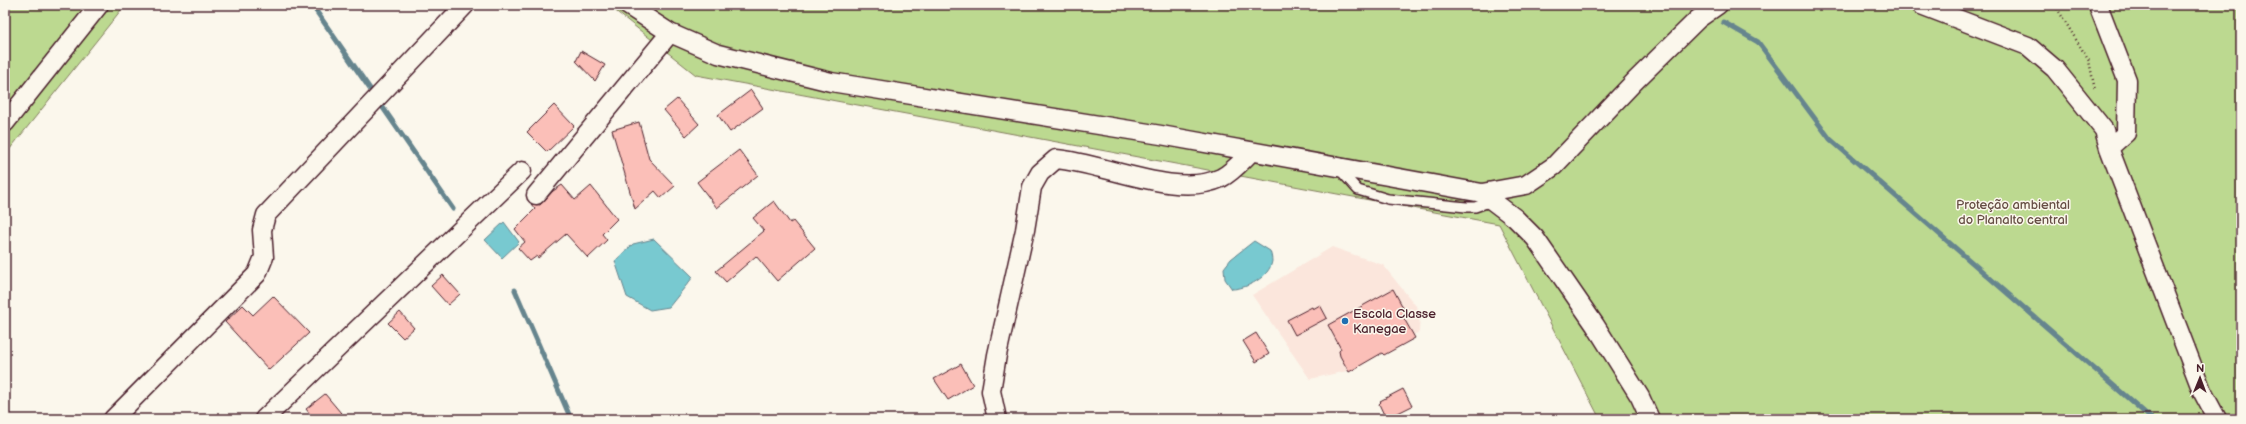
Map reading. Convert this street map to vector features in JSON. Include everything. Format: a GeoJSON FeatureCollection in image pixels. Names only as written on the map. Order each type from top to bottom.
{"type":"FeatureCollection","features":[{"type":"Feature","properties":{"kind":"street"},"geometry":{"type":"LineString","coordinates":[[5,123],[99,5]]}},
{"type":"Feature","properties":{"kind":"street"},"geometry":{"type":"LineString","coordinates":[[113,419],[257,274],[264,257],[262,230],[266,215],[465,5]]}},
{"type":"Feature","properties":{"kind":"street"},"geometry":{"type":"LineString","coordinates":[[627,5],[670,33],[718,54],[831,82],[1161,135],[1337,167],[1487,197],[1515,218],[1535,238],[1595,325],[1640,397],[1650,419]]}},
{"type":"Feature","properties":{"kind":"street"},"geometry":{"type":"LineString","coordinates":[[1487,197],[1526,185],[1554,166],[1636,80],[1698,19],[1718,5]]}},
{"type":"Feature","properties":{"kind":"street"},"geometry":{"type":"LineString","coordinates":[[1922,5],[2028,46],[2055,69],[2104,130],[2109,148],[2202,391],[2217,419]]}},
{"type":"Feature","properties":{"kind":"street"},"geometry":{"type":"LineString","coordinates":[[2098,5],[2127,80],[2126,133],[2109,148]]}},
{"type":"Feature","properties":{"kind":"street"},"geometry":{"type":"LineString","coordinates":[[536,195],[670,33]]}},
{"type":"Feature","properties":{"kind":"street"},"geometry":{"type":"LineString","coordinates":[[997,419],[991,391],[997,355],[1025,230],[1032,187],[1048,165],[1056,159],[1072,161],[1154,180],[1179,184],[1199,184],[1221,178],[1238,166],[1251,152]]}},
{"type":"Feature","properties":{"kind":"street"},"geometry":{"type":"LineString","coordinates":[[264,419],[522,171]]}},
{"type":"Feature","properties":{"kind":"path"},"geometry":{"type":"LineString","coordinates":[[2055,5],[2089,61],[2095,92]]}},
{"type":"Feature","properties":{"kind":"shaded area","name":"Escola Classe Kanegae"},"geometry":{"type":"Polygon","coordinates":[[[1332,247],[1383,265],[1420,311],[1419,332],[1347,371],[1310,379],[1252,295],[1332,247]]]}},
{"type":"Feature","properties":{"kind":"green space"},"geometry":{"type":"Polygon","coordinates":[[[5,5],[125,5],[5,155],[5,5]]]}},
{"type":"Feature","properties":{"kind":"green space","name":"Proteção ambiental do Planalto central"},"geometry":{"type":"Polygon","coordinates":[[[608,5],[2241,5],[2241,419],[1600,419],[1499,224],[696,75],[608,5]]]}},
{"type":"Feature","properties":{"kind":"water"},"geometry":{"type":"Polygon","coordinates":[[[504,222],[519,242],[502,258],[485,240],[504,222]]]}},
{"type":"Feature","properties":{"kind":"water"},"geometry":{"type":"Polygon","coordinates":[[[654,239],[693,277],[669,307],[650,310],[627,297],[615,261],[633,244],[654,239]]]}},
{"type":"Feature","properties":{"kind":"water"},"geometry":{"type":"Polygon","coordinates":[[[1254,241],[1270,251],[1272,261],[1270,267],[1262,277],[1256,281],[1244,287],[1232,289],[1225,279],[1224,268],[1231,259],[1254,241]]]}},
{"type":"Feature","properties":{"kind":"building"},"geometry":{"type":"Polygon","coordinates":[[[581,51],[605,65],[595,81],[576,61],[581,51]]]}},
{"type":"Feature","properties":{"kind":"building"},"geometry":{"type":"Polygon","coordinates":[[[751,90],[763,108],[730,132],[718,115],[751,90]]]}},
{"type":"Feature","properties":{"kind":"building"},"geometry":{"type":"Polygon","coordinates":[[[677,99],[699,124],[686,136],[664,110],[677,99]]]}},
{"type":"Feature","properties":{"kind":"building"},"geometry":{"type":"Polygon","coordinates":[[[554,105],[574,126],[547,152],[527,132],[554,105]]]}},
{"type":"Feature","properties":{"kind":"building"},"geometry":{"type":"Polygon","coordinates":[[[639,122],[649,159],[675,186],[661,198],[655,191],[635,209],[612,130],[639,122]]]}},
{"type":"Feature","properties":{"kind":"building"},"geometry":{"type":"Polygon","coordinates":[[[739,150],[758,175],[717,208],[697,182],[739,150]]]}},
{"type":"Feature","properties":{"kind":"building"},"geometry":{"type":"Polygon","coordinates":[[[562,185],[575,200],[591,186],[617,219],[602,234],[607,240],[588,258],[566,234],[538,258],[537,256],[530,261],[518,248],[525,242],[515,229],[535,209],[531,204],[540,205],[553,191],[562,185]]]}},
{"type":"Feature","properties":{"kind":"building"},"geometry":{"type":"Polygon","coordinates":[[[774,201],[790,223],[793,221],[815,248],[777,281],[756,256],[726,282],[716,271],[764,231],[753,218],[774,201]]]}},
{"type":"Feature","properties":{"kind":"building"},"geometry":{"type":"Polygon","coordinates":[[[443,275],[460,294],[448,305],[431,286],[443,275]]]}},
{"type":"Feature","properties":{"kind":"building"},"geometry":{"type":"Polygon","coordinates":[[[1393,289],[1406,313],[1402,315],[1415,338],[1384,355],[1382,353],[1349,372],[1340,356],[1339,351],[1341,349],[1328,325],[1393,289]]]}},
{"type":"Feature","properties":{"kind":"building"},"geometry":{"type":"Polygon","coordinates":[[[273,296],[309,333],[269,370],[225,322],[243,305],[253,315],[273,296]]]}},
{"type":"Feature","properties":{"kind":"building"},"geometry":{"type":"Polygon","coordinates":[[[1320,305],[1327,318],[1295,335],[1287,320],[1312,307],[1313,309],[1320,305]]]}},
{"type":"Feature","properties":{"kind":"building"},"geometry":{"type":"Polygon","coordinates":[[[400,312],[414,328],[403,338],[388,323],[400,312]]]}},
{"type":"Feature","properties":{"kind":"building"},"geometry":{"type":"Polygon","coordinates":[[[1256,333],[1269,354],[1256,362],[1243,341],[1256,333]]]}},
{"type":"Feature","properties":{"kind":"building"},"geometry":{"type":"Polygon","coordinates":[[[961,364],[973,385],[948,400],[934,379],[961,364]]]}},
{"type":"Feature","properties":{"kind":"building"},"geometry":{"type":"Polygon","coordinates":[[[1403,389],[1412,406],[1386,419],[1379,404],[1381,402],[1380,401],[1403,389]]]}},
{"type":"Feature","properties":{"kind":"building"},"geometry":{"type":"Polygon","coordinates":[[[325,394],[346,419],[314,419],[306,409],[325,394]]]}},
{"type":"Feature","properties":{"kind":"waterway"},"geometry":{"type":"LineString","coordinates":[[312,5],[453,209]]}},
{"type":"Feature","properties":{"kind":"waterway"},"geometry":{"type":"LineString","coordinates":[[1723,22],[1758,42],[1830,139],[2152,419]]}},
{"type":"Feature","properties":{"kind":"waterway"},"geometry":{"type":"LineString","coordinates":[[515,290],[571,419]]}},
{"type":"Feature","properties":{"kind":"place","name":"Escola Classe Kanegae"},"geometry":{"type":"Point","coordinates":[1345,321]}}]}
